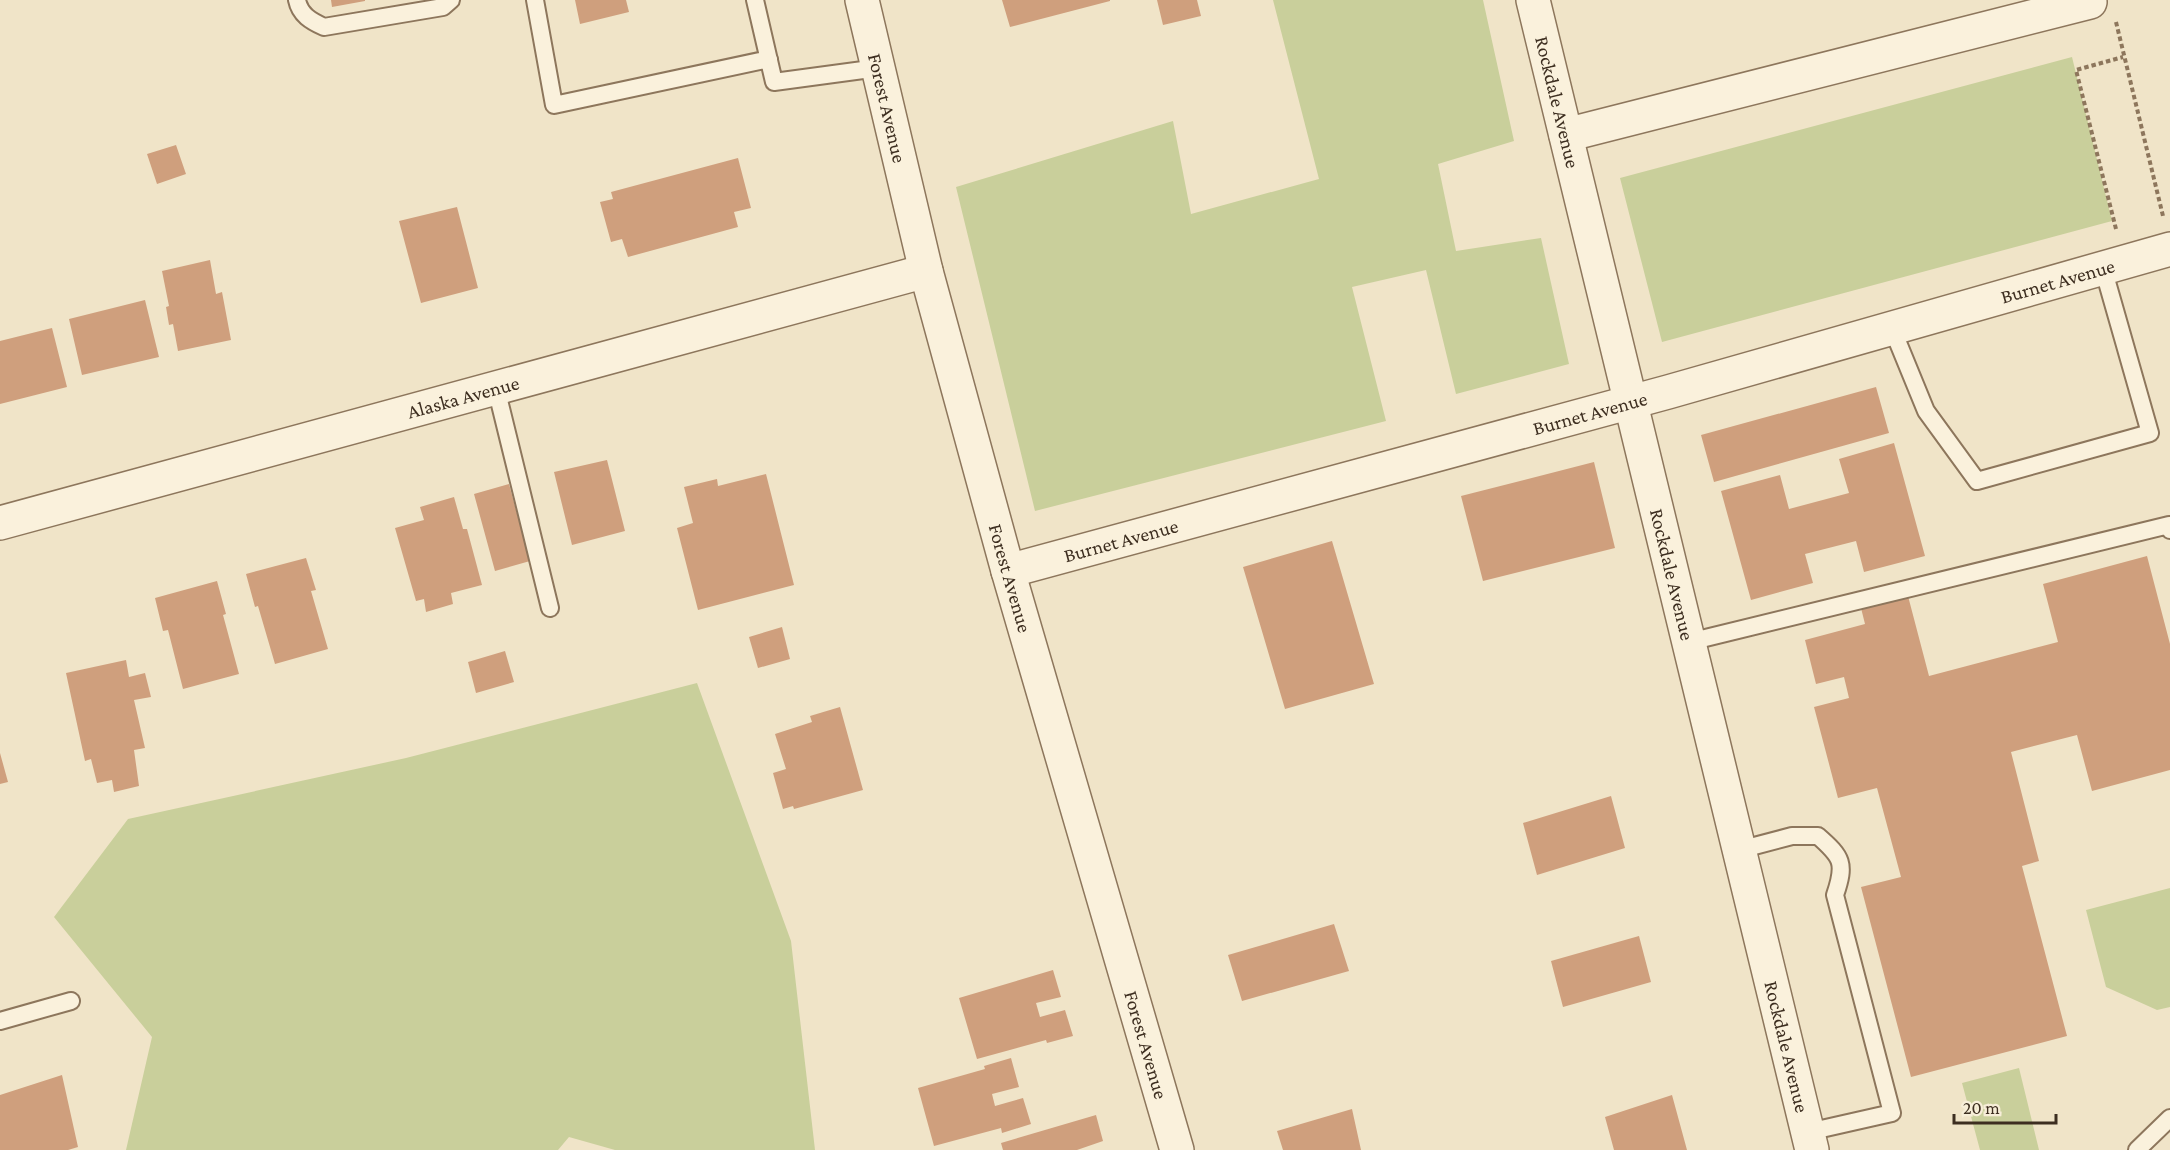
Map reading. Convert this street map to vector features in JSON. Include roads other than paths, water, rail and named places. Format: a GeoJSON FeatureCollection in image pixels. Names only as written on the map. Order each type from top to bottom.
{"type":"FeatureCollection","features":[{"type":"Feature","properties":{"kind":"street","name":"Forest Avenue"},"geometry":{"type":"LineString","coordinates":[[862,0],[926,271],[1008,571],[1177,1150]]}},
{"type":"Feature","properties":{"kind":"street","name":"Rockdale Avenue"},"geometry":{"type":"LineString","coordinates":[[1533,0],[1810,1141]]}},
{"type":"Feature","properties":{"kind":"street"},"geometry":{"type":"LineString","coordinates":[[1566,135],[2097,5]]}},
{"type":"Feature","properties":{"kind":"street","name":"Burnet Avenue"},"geometry":{"type":"LineString","coordinates":[[1008,571],[1631,402],[2114,265],[2167,234]]}},
{"type":"Feature","properties":{"kind":"street","name":"Alaska Avenue"},"geometry":{"type":"LineString","coordinates":[[0,523],[926,271]]}},
{"type":"Feature","properties":{"kind":"lane"},"geometry":{"type":"LineString","coordinates":[[297,0],[298,7],[309,21],[324,27],[443,7],[452,0]]}},
{"type":"Feature","properties":{"kind":"lane"},"geometry":{"type":"LineString","coordinates":[[535,0],[554,105],[769,59]]}},
{"type":"Feature","properties":{"kind":"lane"},"geometry":{"type":"LineString","coordinates":[[755,0],[774,82],[878,68]]}},
{"type":"Feature","properties":{"kind":"lane"},"geometry":{"type":"LineString","coordinates":[[1892,328],[1926,411],[1977,481],[2150,433],[2114,265]]}},
{"type":"Feature","properties":{"kind":"lane"},"geometry":{"type":"LineString","coordinates":[[496,388],[550,608]]}},
{"type":"Feature","properties":{"kind":"lane"},"geometry":{"type":"LineString","coordinates":[[1689,642],[2169,525],[2170,530]]}},
{"type":"Feature","properties":{"kind":"lane"},"geometry":{"type":"LineString","coordinates":[[1739,850],[1792,836],[1818,836],[1838,854],[1843,873],[1835,895],[1892,1113],[1810,1141]]}},
{"type":"Feature","properties":{"kind":"lane"},"geometry":{"type":"LineString","coordinates":[[0,1021],[71,1002]]}},
{"type":"Feature","properties":{"kind":"lane"},"geometry":{"type":"LineString","coordinates":[[2137,1150],[2170,1118]]}}]}
